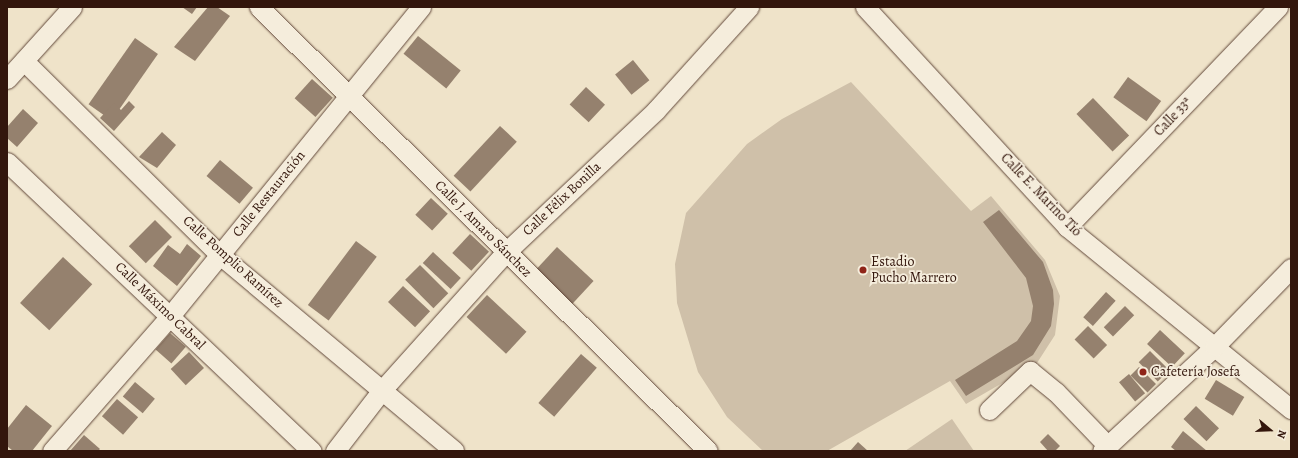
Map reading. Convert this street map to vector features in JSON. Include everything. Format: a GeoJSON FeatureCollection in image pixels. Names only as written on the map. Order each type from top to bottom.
{"type":"FeatureCollection","features":[{"type":"Feature","properties":{"kind":"street"},"geometry":{"type":"LineString","coordinates":[[7,79],[72,7]]}},
{"type":"Feature","properties":{"kind":"street","name":"Calle J. Amaro Sánchez"},"geometry":{"type":"LineString","coordinates":[[259,7],[350,95],[505,253],[708,451]]}},
{"type":"Feature","properties":{"kind":"street","name":"Calle Restauración"},"geometry":{"type":"LineString","coordinates":[[52,451],[170,316],[421,7]]}},
{"type":"Feature","properties":{"kind":"street","name":"Calle Félix Bonilla"},"geometry":{"type":"LineString","coordinates":[[335,451],[382,390],[505,253],[656,110],[749,7]]}},
{"type":"Feature","properties":{"kind":"street","name":"Calle E. Marino Tió"},"geometry":{"type":"LineString","coordinates":[[865,7],[1067,227],[1291,409]]}},
{"type":"Feature","properties":{"kind":"street","name":"Calle 33ª"},"geometry":{"type":"LineString","coordinates":[[1067,227],[1278,7]]}},
{"type":"Feature","properties":{"kind":"street","name":"Calle Pomplio Ramírez"},"geometry":{"type":"LineString","coordinates":[[24,61],[220,254],[454,451]]}},
{"type":"Feature","properties":{"kind":"street","name":"Calle Máximo Cabral"},"geometry":{"type":"LineString","coordinates":[[7,162],[312,451]]}},
{"type":"Feature","properties":{"kind":"street"},"geometry":{"type":"LineString","coordinates":[[989,410],[1030,371],[1056,392],[1105,448],[1215,346],[1291,268]]}},
{"type":"Feature","properties":{"kind":"shaded area","name":"Estadio Pucho Marrero"},"geometry":{"type":"Polygon","coordinates":[[[851,82],[971,211],[991,196],[1045,260],[1060,296],[1055,335],[1037,363],[966,404],[950,381],[827,451],[763,451],[727,417],[698,372],[677,303],[675,264],[686,213],[747,144],[782,119],[851,82]]]}},
{"type":"Feature","properties":{"kind":"shaded area"},"geometry":{"type":"Polygon","coordinates":[[[952,419],[974,451],[905,451],[952,419]]]}},
{"type":"Feature","properties":{"kind":"building"},"geometry":{"type":"Polygon","coordinates":[[[182,7],[197,7],[192,14],[182,7]]]}},
{"type":"Feature","properties":{"kind":"building"},"geometry":{"type":"Polygon","coordinates":[[[208,7],[217,7],[230,16],[195,61],[174,47],[208,7]]]}},
{"type":"Feature","properties":{"kind":"building"},"geometry":{"type":"Polygon","coordinates":[[[418,36],[461,71],[446,88],[404,54],[418,36]]]}},
{"type":"Feature","properties":{"kind":"building"},"geometry":{"type":"Polygon","coordinates":[[[135,38],[158,54],[111,120],[89,104],[135,38]]]}},
{"type":"Feature","properties":{"kind":"building"},"geometry":{"type":"Polygon","coordinates":[[[633,60],[649,80],[631,95],[615,74],[633,60]]]}},
{"type":"Feature","properties":{"kind":"building"},"geometry":{"type":"Polygon","coordinates":[[[1128,77],[1161,101],[1146,121],[1113,97],[1128,77]]]}},
{"type":"Feature","properties":{"kind":"building"},"geometry":{"type":"Polygon","coordinates":[[[312,79],[333,98],[315,117],[295,98],[312,79]]]}},
{"type":"Feature","properties":{"kind":"building"},"geometry":{"type":"Polygon","coordinates":[[[586,87],[605,105],[589,122],[570,105],[586,87]]]}},
{"type":"Feature","properties":{"kind":"building"},"geometry":{"type":"Polygon","coordinates":[[[1093,98],[1129,135],[1113,151],[1076,114],[1093,98]]]}},
{"type":"Feature","properties":{"kind":"building"},"geometry":{"type":"Polygon","coordinates":[[[129,101],[135,107],[114,131],[100,118],[114,103],[121,110],[129,101]]]}},
{"type":"Feature","properties":{"kind":"building"},"geometry":{"type":"Polygon","coordinates":[[[23,109],[38,123],[17,147],[7,138],[7,127],[23,109]]]}},
{"type":"Feature","properties":{"kind":"building"},"geometry":{"type":"Polygon","coordinates":[[[500,126],[517,142],[470,191],[454,176],[500,126]]]}},
{"type":"Feature","properties":{"kind":"building"},"geometry":{"type":"Polygon","coordinates":[[[162,132],[176,145],[157,168],[139,157],[162,132]]]}},
{"type":"Feature","properties":{"kind":"building"},"geometry":{"type":"Polygon","coordinates":[[[220,160],[253,188],[239,204],[207,176],[220,160]]]}},
{"type":"Feature","properties":{"kind":"building"},"geometry":{"type":"Polygon","coordinates":[[[431,198],[448,214],[432,231],[415,215],[431,198]]]}},
{"type":"Feature","properties":{"kind":"building"},"geometry":{"type":"Polygon","coordinates":[[[999,210],[1043,262],[1053,290],[1054,304],[1051,326],[1033,355],[966,396],[955,380],[1017,341],[1031,321],[1033,306],[1026,278],[983,222],[999,210]]]}},
{"type":"Feature","properties":{"kind":"building"},"geometry":{"type":"Polygon","coordinates":[[[155,220],[172,237],[146,263],[129,246],[155,220]]]}},
{"type":"Feature","properties":{"kind":"building"},"geometry":{"type":"Polygon","coordinates":[[[470,234],[489,252],[471,271],[452,253],[470,234]]]}},
{"type":"Feature","properties":{"kind":"building"},"geometry":{"type":"Polygon","coordinates":[[[356,241],[377,257],[329,321],[308,305],[356,241]]]}},
{"type":"Feature","properties":{"kind":"building"},"geometry":{"type":"Polygon","coordinates":[[[187,244],[201,256],[177,286],[153,266],[168,245],[180,254],[187,244]]]}},
{"type":"Feature","properties":{"kind":"building"},"geometry":{"type":"Polygon","coordinates":[[[557,247],[594,281],[572,305],[535,270],[557,247]]]}},
{"type":"Feature","properties":{"kind":"building"},"geometry":{"type":"Polygon","coordinates":[[[433,252],[461,278],[451,289],[423,263],[433,252]]]}},
{"type":"Feature","properties":{"kind":"building"},"geometry":{"type":"Polygon","coordinates":[[[63,257],[92,284],[49,330],[20,303],[63,257]]]}},
{"type":"Feature","properties":{"kind":"building"},"geometry":{"type":"Polygon","coordinates":[[[420,265],[448,293],[433,308],[405,280],[420,265]]]}},
{"type":"Feature","properties":{"kind":"building"},"geometry":{"type":"Polygon","coordinates":[[[403,286],[430,311],[415,327],[388,302],[403,286]]]}},
{"type":"Feature","properties":{"kind":"building"},"geometry":{"type":"Polygon","coordinates":[[[1106,292],[1116,301],[1093,326],[1083,317],[1106,292]]]}},
{"type":"Feature","properties":{"kind":"building"},"geometry":{"type":"Polygon","coordinates":[[[487,295],[526,332],[506,354],[467,317],[487,295]]]}},
{"type":"Feature","properties":{"kind":"building"},"geometry":{"type":"Polygon","coordinates":[[[1125,306],[1134,315],[1113,336],[1104,327],[1125,306]]]}},
{"type":"Feature","properties":{"kind":"building"},"geometry":{"type":"Polygon","coordinates":[[[1088,326],[1107,345],[1094,359],[1075,339],[1088,326]]]}},
{"type":"Feature","properties":{"kind":"building"},"geometry":{"type":"Polygon","coordinates":[[[1160,330],[1185,353],[1172,367],[1147,344],[1160,330]]]}},
{"type":"Feature","properties":{"kind":"building"},"geometry":{"type":"Polygon","coordinates":[[[170,333],[186,347],[171,363],[156,350],[170,333]]]}},
{"type":"Feature","properties":{"kind":"building"},"geometry":{"type":"Polygon","coordinates":[[[1150,351],[1169,370],[1158,381],[1139,362],[1150,351]]]}},
{"type":"Feature","properties":{"kind":"building"},"geometry":{"type":"Polygon","coordinates":[[[189,352],[204,368],[186,385],[171,369],[189,352]]]}},
{"type":"Feature","properties":{"kind":"building"},"geometry":{"type":"Polygon","coordinates":[[[581,354],[597,368],[554,417],[538,403],[581,354]]]}},
{"type":"Feature","properties":{"kind":"building"},"geometry":{"type":"Polygon","coordinates":[[[1139,367],[1156,384],[1147,392],[1131,375],[1139,367]]]}},
{"type":"Feature","properties":{"kind":"building"},"geometry":{"type":"Polygon","coordinates":[[[1129,374],[1145,393],[1135,402],[1119,382],[1129,374]]]}},
{"type":"Feature","properties":{"kind":"building"},"geometry":{"type":"Polygon","coordinates":[[[1216,380],[1244,397],[1233,416],[1205,399],[1216,380]]]}},
{"type":"Feature","properties":{"kind":"building"},"geometry":{"type":"Polygon","coordinates":[[[135,382],[155,399],[143,413],[123,397],[135,382]]]}},
{"type":"Feature","properties":{"kind":"building"},"geometry":{"type":"Polygon","coordinates":[[[117,399],[138,417],[123,435],[102,416],[117,399]]]}},
{"type":"Feature","properties":{"kind":"building"},"geometry":{"type":"Polygon","coordinates":[[[26,405],[52,426],[32,451],[13,451],[7,446],[7,429],[26,405]]]}},
{"type":"Feature","properties":{"kind":"building"},"geometry":{"type":"Polygon","coordinates":[[[1196,406],[1219,428],[1207,441],[1183,419],[1196,406]]]}},
{"type":"Feature","properties":{"kind":"building"},"geometry":{"type":"Polygon","coordinates":[[[1183,431],[1207,451],[1176,451],[1171,447],[1183,431]]]}},
{"type":"Feature","properties":{"kind":"building"},"geometry":{"type":"Polygon","coordinates":[[[1048,434],[1060,446],[1055,451],[1048,451],[1040,442],[1048,434]]]}},
{"type":"Feature","properties":{"kind":"building"},"geometry":{"type":"Polygon","coordinates":[[[84,435],[100,449],[98,451],[70,451],[84,435]]]}},
{"type":"Feature","properties":{"kind":"building"},"geometry":{"type":"Polygon","coordinates":[[[858,442],[868,451],[850,451],[858,442]]]}},
{"type":"Feature","properties":{"kind":"place","name":"Estadio Pucho Marrero"},"geometry":{"type":"Point","coordinates":[863,270]}},
{"type":"Feature","properties":{"kind":"place","name":"Cafetería Josefa"},"geometry":{"type":"Point","coordinates":[1143,372]}}]}
